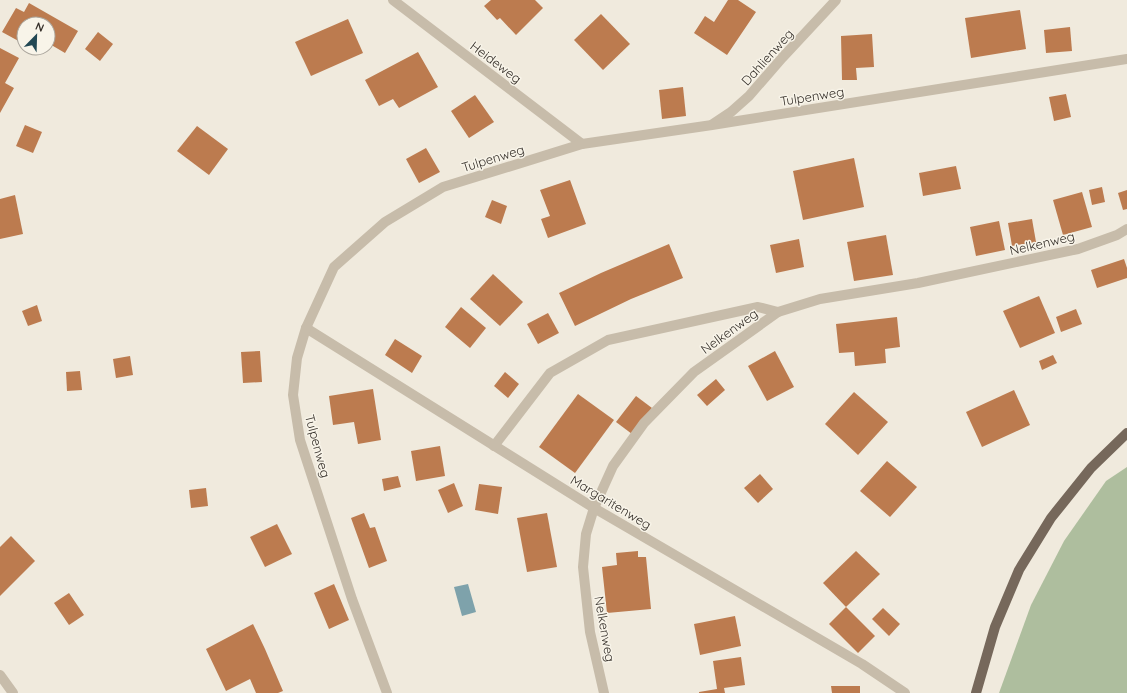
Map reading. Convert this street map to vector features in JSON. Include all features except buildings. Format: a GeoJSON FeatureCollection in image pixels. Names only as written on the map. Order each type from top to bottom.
{"type":"FeatureCollection","features":[{"type":"Feature","properties":{"kind":"main road"},"geometry":{"type":"LineString","coordinates":[[976,693],[995,627],[1019,570],[1051,518],[1091,468],[1127,433]]}},
{"type":"Feature","properties":{"kind":"street","name":"Heideweg"},"geometry":{"type":"LineString","coordinates":[[393,0],[582,144]]}},
{"type":"Feature","properties":{"kind":"street","name":"Dahlienweg"},"geometry":{"type":"LineString","coordinates":[[712,125],[731,112],[749,96],[836,0]]}},
{"type":"Feature","properties":{"kind":"street","name":"Tulpenweg"},"geometry":{"type":"LineString","coordinates":[[387,693],[352,599],[300,440],[293,395],[297,358],[306,328],[334,267],[385,222],[444,187],[582,144],[712,125],[1127,59]]}},
{"type":"Feature","properties":{"kind":"street","name":"Nelkenweg"},"geometry":{"type":"LineString","coordinates":[[604,693],[590,632],[583,566],[586,534],[594,508],[614,466],[644,422],[694,372],[778,312],[820,299],[918,283],[1078,249],[1117,235],[1127,229]]}},
{"type":"Feature","properties":{"kind":"street"},"geometry":{"type":"LineString","coordinates":[[494,446],[550,373],[608,340],[758,307],[778,312]]}},
{"type":"Feature","properties":{"kind":"street","name":"Margaritenweg"},"geometry":{"type":"LineString","coordinates":[[306,328],[594,508],[862,664],[905,693]]}},
{"type":"Feature","properties":{"kind":"street"},"geometry":{"type":"LineString","coordinates":[[0,675],[13,693]]}},
{"type":"Feature","properties":{"kind":"green space"},"geometry":{"type":"Polygon","coordinates":[[[1127,467],[1127,693],[999,693],[1031,605],[1064,541],[1106,481],[1127,467]]]}},
{"type":"Feature","properties":{"kind":"water"},"geometry":{"type":"Polygon","coordinates":[[[468,584],[476,612],[462,616],[454,587],[468,584]]]}}]}
